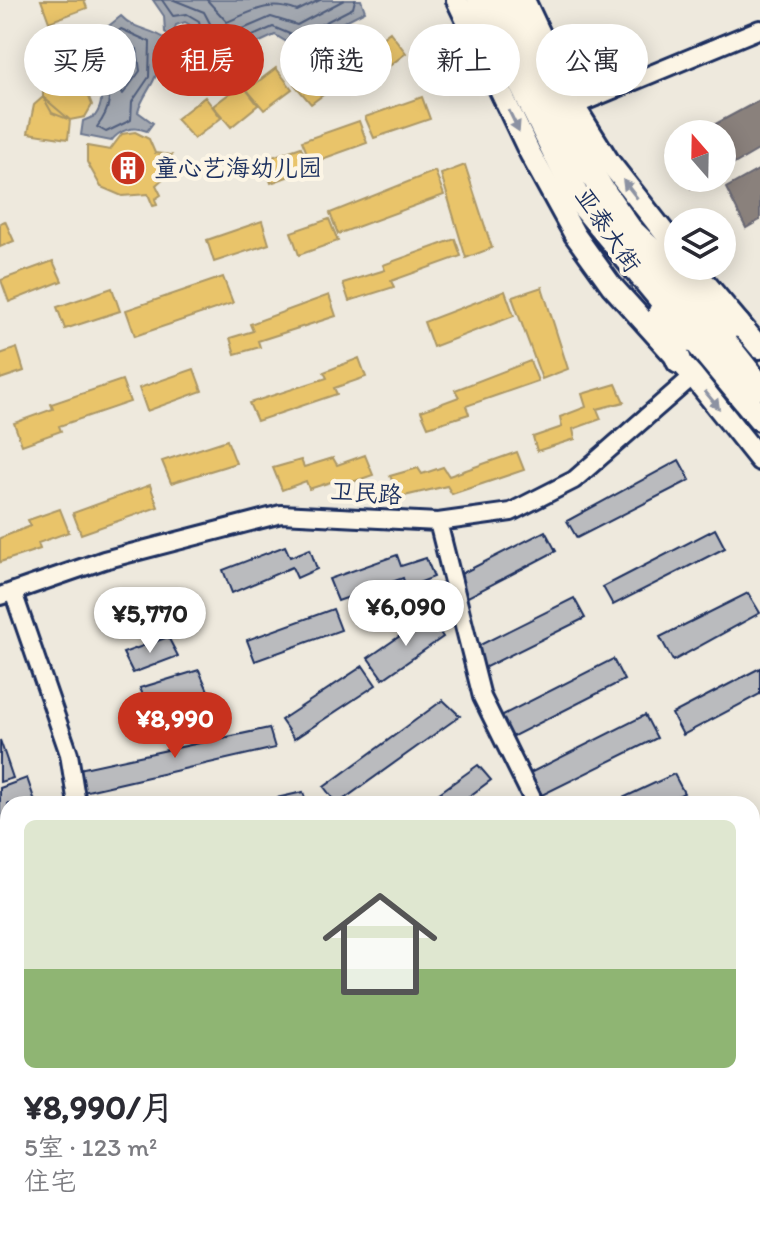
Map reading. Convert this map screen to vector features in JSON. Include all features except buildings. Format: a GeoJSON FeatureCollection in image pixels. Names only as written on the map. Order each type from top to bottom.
{"type":"FeatureCollection","features":[{"type":"Feature","properties":{"kind":"highway"},"geometry":{"type":"LineString","coordinates":[[480,0],[578,199],[760,418]]}},
{"type":"Feature","properties":{"kind":"highway"},"geometry":{"type":"LineString","coordinates":[[503,0],[573,142],[630,230],[738,325]]}},
{"type":"Feature","properties":{"kind":"highway"},"geometry":{"type":"LineString","coordinates":[[652,251],[760,387]]}},
{"type":"Feature","properties":{"kind":"highway"},"geometry":{"type":"LineString","coordinates":[[654,291],[686,368]]}},
{"type":"Feature","properties":{"kind":"main road","name":"亚泰大街"},"geometry":{"type":"LineString","coordinates":[[457,0],[530,153],[575,235],[611,285],[686,368],[760,460]]}},
{"type":"Feature","properties":{"kind":"main road","name":"亚泰大街"},"geometry":{"type":"LineString","coordinates":[[524,0],[574,106],[609,162],[664,232]]}},
{"type":"Feature","properties":{"kind":"main road"},"geometry":{"type":"LineString","coordinates":[[702,280],[760,348]]}},
{"type":"Feature","properties":{"kind":"street"},"geometry":{"type":"LineString","coordinates":[[574,106],[760,29]]}},
{"type":"Feature","properties":{"kind":"street","name":"卫民路"},"geometry":{"type":"LineString","coordinates":[[7,594],[104,560],[281,514],[438,522],[511,512],[574,480],[686,368]]}},
{"type":"Feature","properties":{"kind":"street"},"geometry":{"type":"LineString","coordinates":[[438,522],[482,697],[531,796]]}},
{"type":"Feature","properties":{"kind":"street"},"geometry":{"type":"LineString","coordinates":[[7,594],[69,754],[76,796]]}},
{"type":"Feature","properties":{"kind":"water"},"geometry":{"type":"Polygon","coordinates":[[[153,0],[361,0],[365,11],[340,24],[280,24],[280,38],[275,35],[264,40],[264,24],[164,24],[164,16],[153,0]]]}},
{"type":"Feature","properties":{"kind":"water"},"geometry":{"type":"Polygon","coordinates":[[[121,16],[132,24],[111,24],[121,16]]]}},
{"type":"Feature","properties":{"kind":"water"},"geometry":{"type":"Polygon","coordinates":[[[136,26],[152,32],[152,83],[138,112],[153,123],[147,131],[137,128],[127,130],[111,141],[81,135],[83,121],[95,116],[101,98],[136,96],[136,26]]]}},
{"type":"Feature","properties":{"kind":"place","name":"童心艺海幼儿园"},"geometry":{"type":"Point","coordinates":[128,168]}}]}
